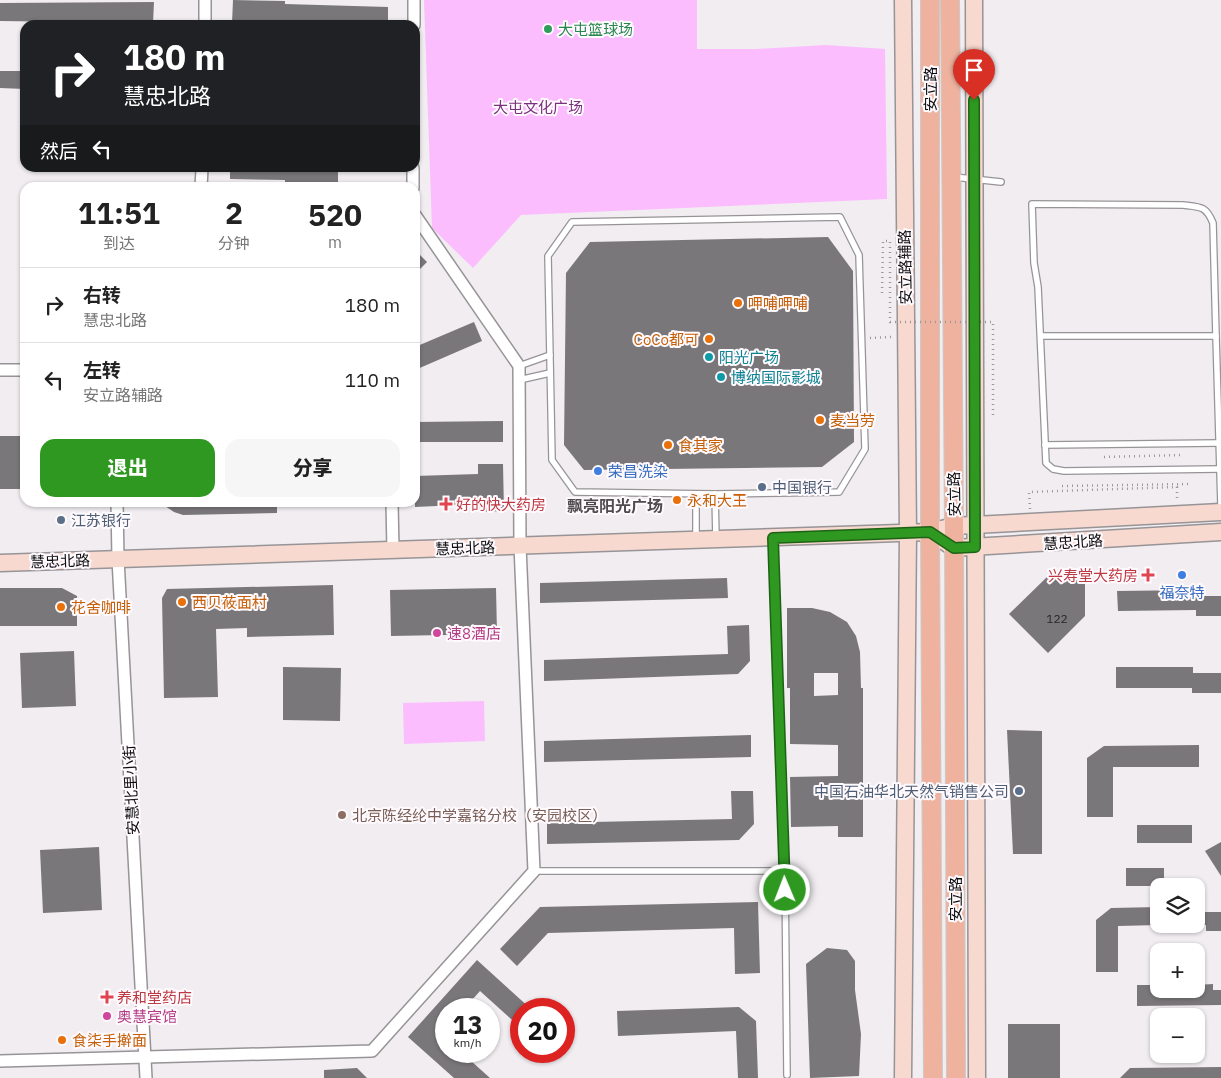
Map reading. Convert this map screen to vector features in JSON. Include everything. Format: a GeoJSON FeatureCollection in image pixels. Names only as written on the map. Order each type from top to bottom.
{"type":"FeatureCollection","features":[{"type":"Feature","properties":{"kind":"main road","name":"安立路"},"geometry":{"type":"LineString","coordinates":[[930,0],[933,1078]]}},
{"type":"Feature","properties":{"kind":"main road","name":"安立路"},"geometry":{"type":"LineString","coordinates":[[950,0],[956,1078]]}},
{"type":"Feature","properties":{"kind":"street"},"geometry":{"type":"LineString","coordinates":[[205,0],[205,20]]}},
{"type":"Feature","properties":{"kind":"street"},"geometry":{"type":"LineString","coordinates":[[414,0],[414,20]]}},
{"type":"Feature","properties":{"kind":"street","name":"安立路辅路"},"geometry":{"type":"LineString","coordinates":[[903,0],[908,533]]}},
{"type":"Feature","properties":{"kind":"street"},"geometry":{"type":"LineString","coordinates":[[974,0],[974,525]]}},
{"type":"Feature","properties":{"kind":"street"},"geometry":{"type":"LineString","coordinates":[[0,1061],[372,1051],[534,871],[520,546],[518,366],[420,223]]}},
{"type":"Feature","properties":{"kind":"street"},"geometry":{"type":"LineString","coordinates":[[0,370],[20,370]]}},
{"type":"Feature","properties":{"kind":"street","name":"安慧北里小街"},"geometry":{"type":"LineString","coordinates":[[117,507],[118,559],[146,1078]]}},
{"type":"Feature","properties":{"kind":"street"},"geometry":{"type":"LineString","coordinates":[[392,507],[393,550]]}},
{"type":"Feature","properties":{"kind":"street","name":"慧忠北路"},"geometry":{"type":"LineString","coordinates":[[0,563],[908,533],[930,532],[954,526],[1221,512]]}},
{"type":"Feature","properties":{"kind":"street","name":"安立路"},"geometry":{"type":"LineString","coordinates":[[974,525],[977,1078]]}},
{"type":"Feature","properties":{"kind":"street"},"geometry":{"type":"LineString","coordinates":[[930,532],[954,548]]}},
{"type":"Feature","properties":{"kind":"street","name":"慧忠北路"},"geometry":{"type":"LineString","coordinates":[[954,548],[1221,532]]}},
{"type":"Feature","properties":{"kind":"street"},"geometry":{"type":"LineString","coordinates":[[903,1078],[908,533]]}},
{"type":"Feature","properties":{"kind":"lane"},"geometry":{"type":"LineString","coordinates":[[952,177],[1001,182]]}},
{"type":"Feature","properties":{"kind":"lane"},"geometry":{"type":"LineString","coordinates":[[1219,470],[1064,471],[1053,469],[1046,463],[1041,336],[1038,287],[1034,262],[1032,204],[1183,205],[1202,207],[1209,213],[1213,224],[1221,506]]}},
{"type":"Feature","properties":{"kind":"lane"},"geometry":{"type":"LineString","coordinates":[[840,217],[859,255],[862,338],[865,449],[839,492],[696,494],[574,492],[552,460],[548,256],[572,222],[840,217]]}},
{"type":"Feature","properties":{"kind":"lane"},"geometry":{"type":"LineString","coordinates":[[1041,336],[1216,336]]}},
{"type":"Feature","properties":{"kind":"lane"},"geometry":{"type":"LineString","coordinates":[[518,366],[550,355]]}},
{"type":"Feature","properties":{"kind":"lane"},"geometry":{"type":"LineString","coordinates":[[519,380],[550,374]]}},
{"type":"Feature","properties":{"kind":"lane"},"geometry":{"type":"LineString","coordinates":[[1045,445],[1218,443]]}},
{"type":"Feature","properties":{"kind":"lane"},"geometry":{"type":"LineString","coordinates":[[696,494],[696,540]]}},
{"type":"Feature","properties":{"kind":"lane"},"geometry":{"type":"LineString","coordinates":[[714,494],[716,540]]}},
{"type":"Feature","properties":{"kind":"lane"},"geometry":{"type":"LineString","coordinates":[[773,538],[784,871],[787,1075]]}},
{"type":"Feature","properties":{"kind":"lane"},"geometry":{"type":"LineString","coordinates":[[534,871],[784,871]]}},
{"type":"Feature","properties":{"kind":"path"},"geometry":{"type":"LineString","coordinates":[[882,293],[883,241],[890,241],[890,322],[993,322],[993,418]]}},
{"type":"Feature","properties":{"kind":"path"},"geometry":{"type":"LineString","coordinates":[[862,338],[906,337]]}},
{"type":"Feature","properties":{"kind":"path"},"geometry":{"type":"LineString","coordinates":[[1104,457],[1184,455]]}},
{"type":"Feature","properties":{"kind":"path"},"geometry":{"type":"LineString","coordinates":[[1062,486],[1190,484]]}},
{"type":"Feature","properties":{"kind":"path"},"geometry":{"type":"LineString","coordinates":[[1030,510],[1029,492],[1177,487],[1178,500]]}},
{"type":"Feature","properties":{"kind":"green space","name":"大屯文化广场"},"geometry":{"type":"Polygon","coordinates":[[[424,0],[697,0],[697,49],[756,49],[826,45],[885,49],[887,199],[521,215],[473,268],[432,228],[424,0]]]}},
{"type":"Feature","properties":{"kind":"green space"},"geometry":{"type":"Polygon","coordinates":[[[484,701],[485,741],[404,744],[403,703],[484,701]]]}},
{"type":"Feature","properties":{"kind":"building"},"geometry":{"type":"Polygon","coordinates":[[[233,0],[285,1],[285,4],[388,7],[388,20],[232,20],[233,0]]]}},
{"type":"Feature","properties":{"kind":"building"},"geometry":{"type":"Polygon","coordinates":[[[154,2],[153,20],[0,21],[0,3],[154,2]]]}},
{"type":"Feature","properties":{"kind":"building"},"geometry":{"type":"Polygon","coordinates":[[[0,71],[20,71],[20,89],[0,88],[0,71]]]}},
{"type":"Feature","properties":{"kind":"building"},"geometry":{"type":"Polygon","coordinates":[[[230,172],[338,172],[338,182],[230,179],[230,172]]]}},
{"type":"Feature","properties":{"kind":"building","name":"阳光广场"},"geometry":{"type":"Polygon","coordinates":[[[828,237],[853,271],[854,442],[822,467],[584,470],[564,445],[566,273],[590,242],[828,237]]]}},
{"type":"Feature","properties":{"kind":"building"},"geometry":{"type":"Polygon","coordinates":[[[420,255],[427,262],[420,269],[420,255]]]}},
{"type":"Feature","properties":{"kind":"building"},"geometry":{"type":"Polygon","coordinates":[[[474,322],[482,341],[420,368],[420,345],[474,322]]]}},
{"type":"Feature","properties":{"kind":"building"},"geometry":{"type":"Polygon","coordinates":[[[503,421],[503,442],[420,442],[420,422],[503,421]]]}},
{"type":"Feature","properties":{"kind":"building"},"geometry":{"type":"Polygon","coordinates":[[[0,436],[20,436],[20,489],[0,489],[0,436]]]}},
{"type":"Feature","properties":{"kind":"building"},"geometry":{"type":"Polygon","coordinates":[[[478,464],[503,464],[504,511],[479,512],[479,504],[420,507],[420,476],[478,474],[478,464]]]}},
{"type":"Feature","properties":{"kind":"building"},"geometry":{"type":"Polygon","coordinates":[[[166,507],[277,507],[277,513],[183,515],[166,507]]]}},
{"type":"Feature","properties":{"kind":"building"},"geometry":{"type":"Polygon","coordinates":[[[1047,577],[1085,577],[1085,616],[1048,653],[1009,614],[1047,577]]]}},
{"type":"Feature","properties":{"kind":"building"},"geometry":{"type":"Polygon","coordinates":[[[727,578],[728,598],[540,603],[540,583],[727,578]]]}},
{"type":"Feature","properties":{"kind":"building"},"geometry":{"type":"Polygon","coordinates":[[[333,585],[334,635],[247,637],[247,628],[216,629],[218,697],[164,698],[162,598],[167,589],[333,585]]]}},
{"type":"Feature","properties":{"kind":"building"},"geometry":{"type":"Polygon","coordinates":[[[0,588],[62,588],[77,596],[77,626],[0,626],[0,588]]]}},
{"type":"Feature","properties":{"kind":"building"},"geometry":{"type":"Polygon","coordinates":[[[496,588],[497,634],[391,636],[390,590],[496,588]]]}},
{"type":"Feature","properties":{"kind":"building"},"geometry":{"type":"Polygon","coordinates":[[[1196,590],[1196,596],[1221,596],[1221,616],[1196,616],[1196,610],[1118,611],[1117,591],[1196,590]]]}},
{"type":"Feature","properties":{"kind":"building"},"geometry":{"type":"Polygon","coordinates":[[[787,608],[812,608],[830,612],[847,622],[856,636],[860,652],[861,688],[863,688],[863,837],[838,837],[838,826],[791,827],[790,777],[838,776],[838,745],[790,744],[790,688],[787,688],[787,608]],[[814,673],[814,696],[838,695],[838,673],[814,673]]]}},
{"type":"Feature","properties":{"kind":"building"},"geometry":{"type":"Polygon","coordinates":[[[749,625],[750,661],[738,674],[544,681],[544,660],[728,654],[727,626],[749,625]]]}},
{"type":"Feature","properties":{"kind":"building"},"geometry":{"type":"Polygon","coordinates":[[[74,651],[76,706],[22,708],[20,653],[74,651]]]}},
{"type":"Feature","properties":{"kind":"building"},"geometry":{"type":"Polygon","coordinates":[[[283,667],[341,668],[340,721],[283,720],[283,667]]]}},
{"type":"Feature","properties":{"kind":"building"},"geometry":{"type":"Polygon","coordinates":[[[1116,667],[1193,667],[1193,673],[1221,673],[1221,693],[1192,693],[1192,688],[1116,688],[1116,667]]]}},
{"type":"Feature","properties":{"kind":"building","name":"中国石油华北天然气销售公司"},"geometry":{"type":"Polygon","coordinates":[[[1007,730],[1042,731],[1042,854],[1013,854],[1007,730]]]}},
{"type":"Feature","properties":{"kind":"building"},"geometry":{"type":"Polygon","coordinates":[[[751,735],[751,757],[544,762],[544,741],[751,735]]]}},
{"type":"Feature","properties":{"kind":"building"},"geometry":{"type":"Polygon","coordinates":[[[1199,745],[1199,767],[1113,767],[1113,817],[1087,817],[1087,758],[1104,746],[1199,745]]]}},
{"type":"Feature","properties":{"kind":"building"},"geometry":{"type":"Polygon","coordinates":[[[731,791],[753,791],[754,824],[739,840],[547,844],[547,823],[732,819],[731,791]]]}},
{"type":"Feature","properties":{"kind":"building"},"geometry":{"type":"Polygon","coordinates":[[[1137,825],[1192,825],[1192,843],[1137,843],[1137,825]]]}},
{"type":"Feature","properties":{"kind":"building"},"geometry":{"type":"Polygon","coordinates":[[[1221,842],[1221,876],[1205,851],[1221,842]]]}},
{"type":"Feature","properties":{"kind":"building"},"geometry":{"type":"Polygon","coordinates":[[[99,847],[102,910],[43,913],[40,850],[99,847]]]}},
{"type":"Feature","properties":{"kind":"building"},"geometry":{"type":"Polygon","coordinates":[[[1126,868],[1164,868],[1164,878],[1150,878],[1150,886],[1126,886],[1126,868]]]}},
{"type":"Feature","properties":{"kind":"building"},"geometry":{"type":"Polygon","coordinates":[[[758,902],[760,973],[735,974],[734,928],[548,933],[517,966],[500,949],[540,907],[758,902]]]}},
{"type":"Feature","properties":{"kind":"building"},"geometry":{"type":"Polygon","coordinates":[[[1150,907],[1150,925],[1118,926],[1118,972],[1096,972],[1096,920],[1111,908],[1150,907]]]}},
{"type":"Feature","properties":{"kind":"building"},"geometry":{"type":"Polygon","coordinates":[[[1205,912],[1221,912],[1221,931],[1206,931],[1205,912]]]}},
{"type":"Feature","properties":{"kind":"building"},"geometry":{"type":"Polygon","coordinates":[[[827,948],[847,950],[855,961],[855,990],[861,1034],[859,1076],[810,1078],[806,964],[827,948]]]}},
{"type":"Feature","properties":{"kind":"building"},"geometry":{"type":"Polygon","coordinates":[[[477,960],[519,998],[510,998],[510,1018],[500,1009],[500,998],[488,998],[480,991],[474,998],[443,998],[477,960]]]}},
{"type":"Feature","properties":{"kind":"building"},"geometry":{"type":"Polygon","coordinates":[[[1205,984],[1213,984],[1213,990],[1221,990],[1221,1005],[1137,1006],[1137,985],[1150,985],[1150,998],[1205,998],[1205,984]]]}},
{"type":"Feature","properties":{"kind":"building"},"geometry":{"type":"Polygon","coordinates":[[[435,1007],[435,1061],[408,1037],[435,1007]]]}},
{"type":"Feature","properties":{"kind":"building"},"geometry":{"type":"Polygon","coordinates":[[[739,1007],[756,1021],[758,1078],[738,1078],[736,1031],[618,1036],[617,1011],[739,1007]]]}},
{"type":"Feature","properties":{"kind":"building"},"geometry":{"type":"Polygon","coordinates":[[[1008,1024],[1060,1024],[1060,1078],[1008,1078],[1008,1024]]]}},
{"type":"Feature","properties":{"kind":"building"},"geometry":{"type":"Polygon","coordinates":[[[437,1063],[473,1063],[490,1078],[454,1078],[437,1063]]]}},
{"type":"Feature","properties":{"kind":"building"},"geometry":{"type":"Polygon","coordinates":[[[1221,1067],[1221,1078],[1120,1078],[1130,1068],[1221,1067]]]}},
{"type":"Feature","properties":{"kind":"building"},"geometry":{"type":"Polygon","coordinates":[[[357,1068],[367,1078],[324,1078],[324,1070],[357,1068]]]}},
{"type":"Feature","properties":{"kind":"place","name":"大屯篮球场"},"geometry":{"type":"Point","coordinates":[548,29]}},
{"type":"Feature","properties":{"kind":"place","name":"呷哺呷哺"},"geometry":{"type":"Point","coordinates":[738,303]}},
{"type":"Feature","properties":{"kind":"place","name":"CoCo都可"},"geometry":{"type":"Point","coordinates":[709,339]}},
{"type":"Feature","properties":{"kind":"place","name":"阳光广场"},"geometry":{"type":"Point","coordinates":[709,357]}},
{"type":"Feature","properties":{"kind":"place","name":"博纳国际影城"},"geometry":{"type":"Point","coordinates":[721,377]}},
{"type":"Feature","properties":{"kind":"place","name":"麦当劳"},"geometry":{"type":"Point","coordinates":[820,420]}},
{"type":"Feature","properties":{"kind":"place","name":"食其家"},"geometry":{"type":"Point","coordinates":[668,445]}},
{"type":"Feature","properties":{"kind":"place","name":"荣昌洗染"},"geometry":{"type":"Point","coordinates":[598,471]}},
{"type":"Feature","properties":{"kind":"place","name":"中国银行"},"geometry":{"type":"Point","coordinates":[762,487]}},
{"type":"Feature","properties":{"kind":"place","name":"永和大王"},"geometry":{"type":"Point","coordinates":[677,500]}},
{"type":"Feature","properties":{"kind":"place","name":"好的快大药房"},"geometry":{"type":"Point","coordinates":[446,504]}},
{"type":"Feature","properties":{"kind":"place","name":"江苏银行"},"geometry":{"type":"Point","coordinates":[61,520]}},
{"type":"Feature","properties":{"kind":"place","name":"兴寿堂大药房"},"geometry":{"type":"Point","coordinates":[1148,575]}},
{"type":"Feature","properties":{"kind":"place","name":"福奈特"},"geometry":{"type":"Point","coordinates":[1182,575]}},
{"type":"Feature","properties":{"kind":"place","name":"西贝莜面村"},"geometry":{"type":"Point","coordinates":[182,602]}},
{"type":"Feature","properties":{"kind":"place","name":"花舍咖啡"},"geometry":{"type":"Point","coordinates":[61,607]}},
{"type":"Feature","properties":{"kind":"place","name":"速8酒店"},"geometry":{"type":"Point","coordinates":[437,633]}},
{"type":"Feature","properties":{"kind":"place","name":"中国石油华北天然气销售公司"},"geometry":{"type":"Point","coordinates":[1019,791]}},
{"type":"Feature","properties":{"kind":"place","name":"北京陈经纶中学嘉铭分校（安园校区）"},"geometry":{"type":"Point","coordinates":[342,815]}},
{"type":"Feature","properties":{"kind":"place","name":"养和堂药店"},"geometry":{"type":"Point","coordinates":[107,997]}},
{"type":"Feature","properties":{"kind":"place","name":"奥慧宾馆"},"geometry":{"type":"Point","coordinates":[107,1016]}},
{"type":"Feature","properties":{"kind":"place","name":"食柒手擀面"},"geometry":{"type":"Point","coordinates":[62,1040]}},
{"type":"Feature","properties":{"kind":"district","name":"飘亮阳光广场"},"geometry":{"type":"Point","coordinates":[615,506]}},
{"type":"Feature","properties":{"kind":"route"},"geometry":{"type":"LineString","coordinates":[[785,890],[773,538],[930,532],[954,548],[975,547],[974,100]]}}]}
